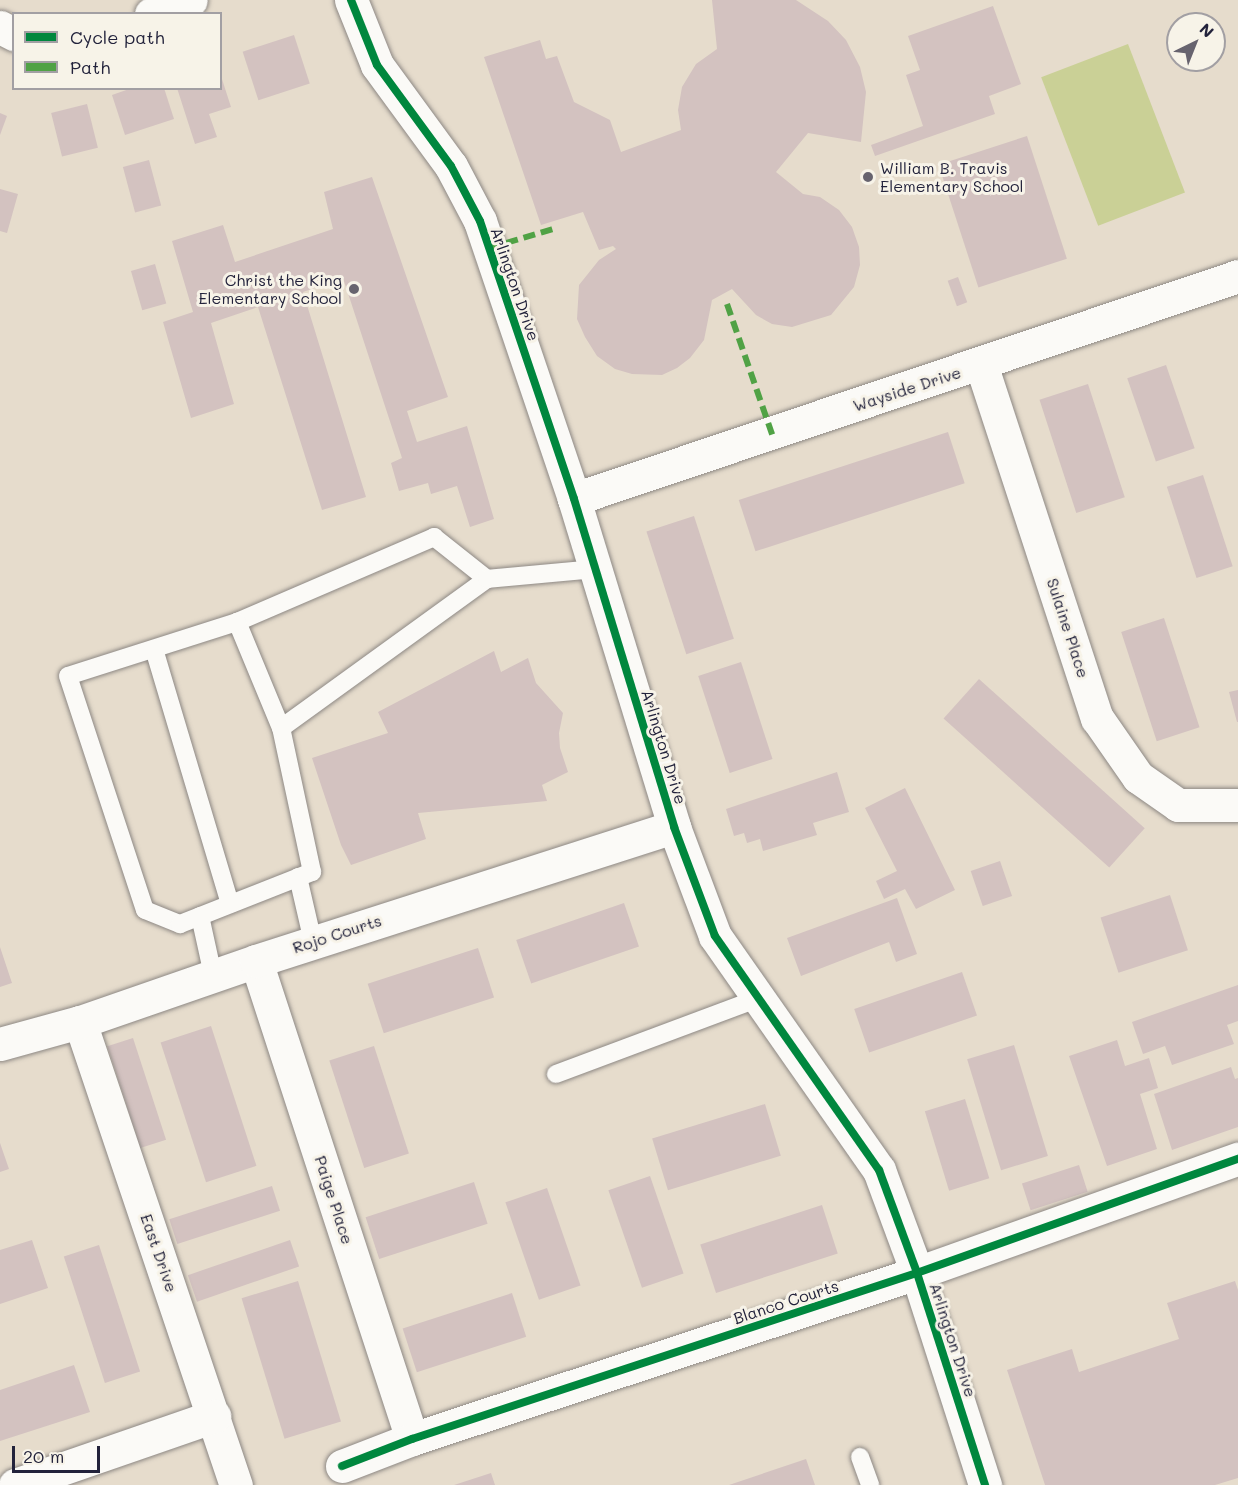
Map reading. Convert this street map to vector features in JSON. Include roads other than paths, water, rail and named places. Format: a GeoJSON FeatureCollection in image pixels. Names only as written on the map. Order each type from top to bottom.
{"type":"FeatureCollection","features":[{"type":"Feature","properties":{"kind":"street"},"geometry":{"type":"LineString","coordinates":[[157,12],[191,0]]}},
{"type":"Feature","properties":{"kind":"street","name":"Arlington Drive"},"geometry":{"type":"LineString","coordinates":[[351,0],[377,65],[451,166],[480,221],[574,499],[674,826],[715,936],[879,1170],[917,1273],[986,1485]]}},
{"type":"Feature","properties":{"kind":"street","name":"Wayside Drive"},"geometry":{"type":"LineString","coordinates":[[574,499],[1238,276]]}},
{"type":"Feature","properties":{"kind":"street","name":"Sulaine Place"},"geometry":{"type":"LineString","coordinates":[[981,364],[1097,718],[1138,777],[1178,805],[1238,804]]}},
{"type":"Feature","properties":{"kind":"street","name":"Rojo Courts"},"geometry":{"type":"LineString","coordinates":[[0,1044],[80,1022],[313,942],[674,826]]}},
{"type":"Feature","properties":{"kind":"street","name":"Paige Place"},"geometry":{"type":"LineString","coordinates":[[256,961],[412,1439]]}},
{"type":"Feature","properties":{"kind":"street","name":"East Drive"},"geometry":{"type":"LineString","coordinates":[[80,1022],[236,1485]]}},
{"type":"Feature","properties":{"kind":"street","name":"Blanco Courts"},"geometry":{"type":"LineString","coordinates":[[342,1466],[412,1439],[917,1273],[1238,1159]]}},
{"type":"Feature","properties":{"kind":"street"},"geometry":{"type":"LineString","coordinates":[[15,1485],[214,1416]]}},
{"type":"Feature","properties":{"kind":"lane"},"geometry":{"type":"LineString","coordinates":[[237,622],[281,728],[312,872],[180,924],[145,910],[68,676],[237,622],[434,537],[487,579]]}},
{"type":"Feature","properties":{"kind":"lane"},"geometry":{"type":"LineString","coordinates":[[281,728],[487,579],[595,569]]}},
{"type":"Feature","properties":{"kind":"lane"},"geometry":{"type":"LineString","coordinates":[[154,649],[230,904]]}},
{"type":"Feature","properties":{"kind":"lane"},"geometry":{"type":"LineString","coordinates":[[298,877],[313,942]]}},
{"type":"Feature","properties":{"kind":"lane"},"geometry":{"type":"LineString","coordinates":[[200,916],[213,975]]}},
{"type":"Feature","properties":{"kind":"lane"},"geometry":{"type":"LineString","coordinates":[[556,1074],[759,998]]}},
{"type":"Feature","properties":{"kind":"lane"},"geometry":{"type":"LineString","coordinates":[[860,1457],[870,1485]]}},
{"type":"Feature","properties":{"kind":"place","name":"William B. Travis Elementary School"},"geometry":{"type":"Point","coordinates":[868,177]}},
{"type":"Feature","properties":{"kind":"place","name":"Christ the King Elementary School"},"geometry":{"type":"Point","coordinates":[354,289]}}]}
